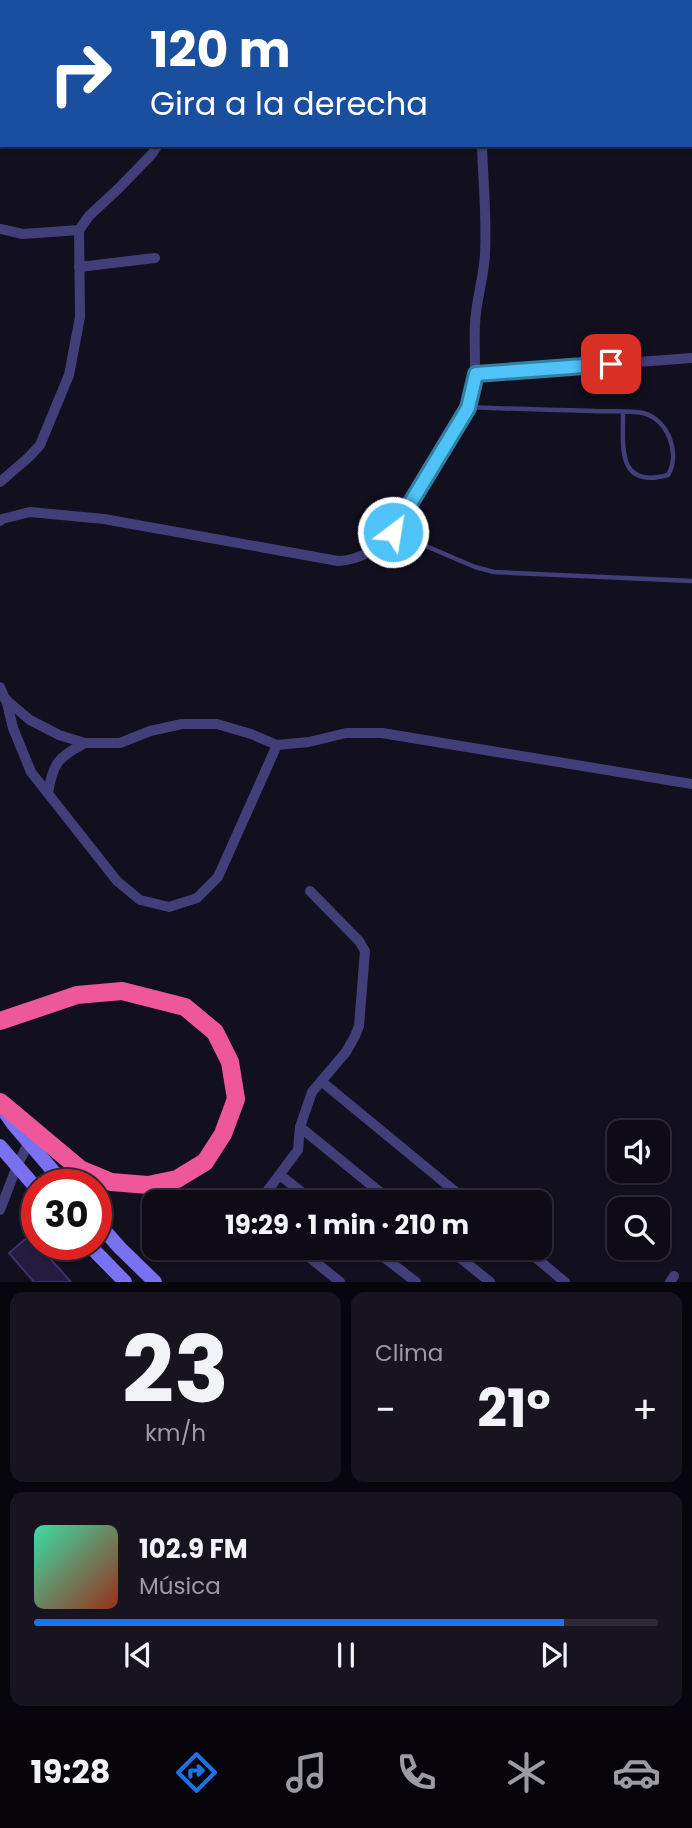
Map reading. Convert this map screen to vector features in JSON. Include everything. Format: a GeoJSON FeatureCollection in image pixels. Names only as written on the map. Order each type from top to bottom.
{"type":"FeatureCollection","features":[{"type":"Feature","properties":{"kind":"highway"},"geometry":{"type":"LineString","coordinates":[[0,1104],[80,1169],[111,1182],[148,1185],[177,1180],[205,1162],[223,1134],[236,1099],[230,1062],[215,1032],[185,1007],[122,991],[77,995],[2,1021]]}},
{"type":"Feature","properties":{"kind":"main road"},"geometry":{"type":"LineString","coordinates":[[0,1104],[52,1169]]}},
{"type":"Feature","properties":{"kind":"main road"},"geometry":{"type":"LineString","coordinates":[[0,1146],[21,1171]]}},
{"type":"Feature","properties":{"kind":"main road"},"geometry":{"type":"LineString","coordinates":[[112,1239],[155,1282]]}},
{"type":"Feature","properties":{"kind":"main road"},"geometry":{"type":"LineString","coordinates":[[104,1260],[125,1282]]}},
{"type":"Feature","properties":{"kind":"street"},"geometry":{"type":"LineString","coordinates":[[0,482],[40,445],[69,375],[80,317],[79,230],[89,216],[157,147]]}},
{"type":"Feature","properties":{"kind":"street"},"geometry":{"type":"LineString","coordinates":[[0,522],[2,519],[30,512],[104,519],[338,561],[370,552],[381,544],[393,532],[468,408],[476,374],[474,325],[485,256],[482,147]]}},
{"type":"Feature","properties":{"kind":"street"},"geometry":{"type":"LineString","coordinates":[[0,229],[23,234],[79,230]]}},
{"type":"Feature","properties":{"kind":"street"},"geometry":{"type":"LineString","coordinates":[[79,267],[155,258]]}},
{"type":"Feature","properties":{"kind":"street"},"geometry":{"type":"LineString","coordinates":[[476,374],[692,358]]}},
{"type":"Feature","properties":{"kind":"street"},"geometry":{"type":"LineString","coordinates":[[0,687],[31,772],[117,881],[140,900],[169,906],[197,898],[218,877],[277,745]]}},
{"type":"Feature","properties":{"kind":"street"},"geometry":{"type":"LineString","coordinates":[[5,699],[30,720],[59,735],[85,743],[121,743],[150,731],[182,724],[217,724],[277,745],[309,742],[346,733],[382,733],[692,784]]}},
{"type":"Feature","properties":{"kind":"street"},"geometry":{"type":"LineString","coordinates":[[48,793],[52,771],[65,753],[85,743]]}},
{"type":"Feature","properties":{"kind":"street"},"geometry":{"type":"LineString","coordinates":[[268,1190],[298,1150],[300,1127],[312,1092],[346,1052],[359,1026],[365,951],[359,941],[310,891]]}},
{"type":"Feature","properties":{"kind":"street"},"geometry":{"type":"LineString","coordinates":[[321,1081],[453,1190]]}},
{"type":"Feature","properties":{"kind":"street"},"geometry":{"type":"LineString","coordinates":[[300,1127],[377,1190]]}},
{"type":"Feature","properties":{"kind":"street"},"geometry":{"type":"LineString","coordinates":[[0,1210],[29,1142]]}},
{"type":"Feature","properties":{"kind":"street"},"geometry":{"type":"LineString","coordinates":[[280,1175],[299,1190]]}},
{"type":"Feature","properties":{"kind":"street"},"geometry":{"type":"LineString","coordinates":[[313,1260],[340,1282]]}},
{"type":"Feature","properties":{"kind":"street"},"geometry":{"type":"LineString","coordinates":[[388,1260],[416,1282]]}},
{"type":"Feature","properties":{"kind":"street"},"geometry":{"type":"LineString","coordinates":[[463,1260],[490,1282]]}},
{"type":"Feature","properties":{"kind":"street"},"geometry":{"type":"LineString","coordinates":[[538,1260],[565,1282]]}},
{"type":"Feature","properties":{"kind":"lane"},"geometry":{"type":"LineString","coordinates":[[468,408],[623,412],[645,413],[659,422],[671,440],[674,456],[673,467],[668,475],[657,478],[631,472],[624,459],[623,412]]}},
{"type":"Feature","properties":{"kind":"lane"},"geometry":{"type":"LineString","coordinates":[[393,532],[475,567],[494,572],[692,581]]}},
{"type":"Feature","properties":{"kind":"building"},"geometry":{"type":"Polygon","coordinates":[[[21,1243],[21,1260],[51,1260],[71,1282],[34,1282],[9,1253],[21,1243]]]}},
{"type":"Feature","properties":{"kind":"route"},"geometry":{"type":"LineString","coordinates":[[393,532],[468,408],[476,374],[611,364]]}}]}
